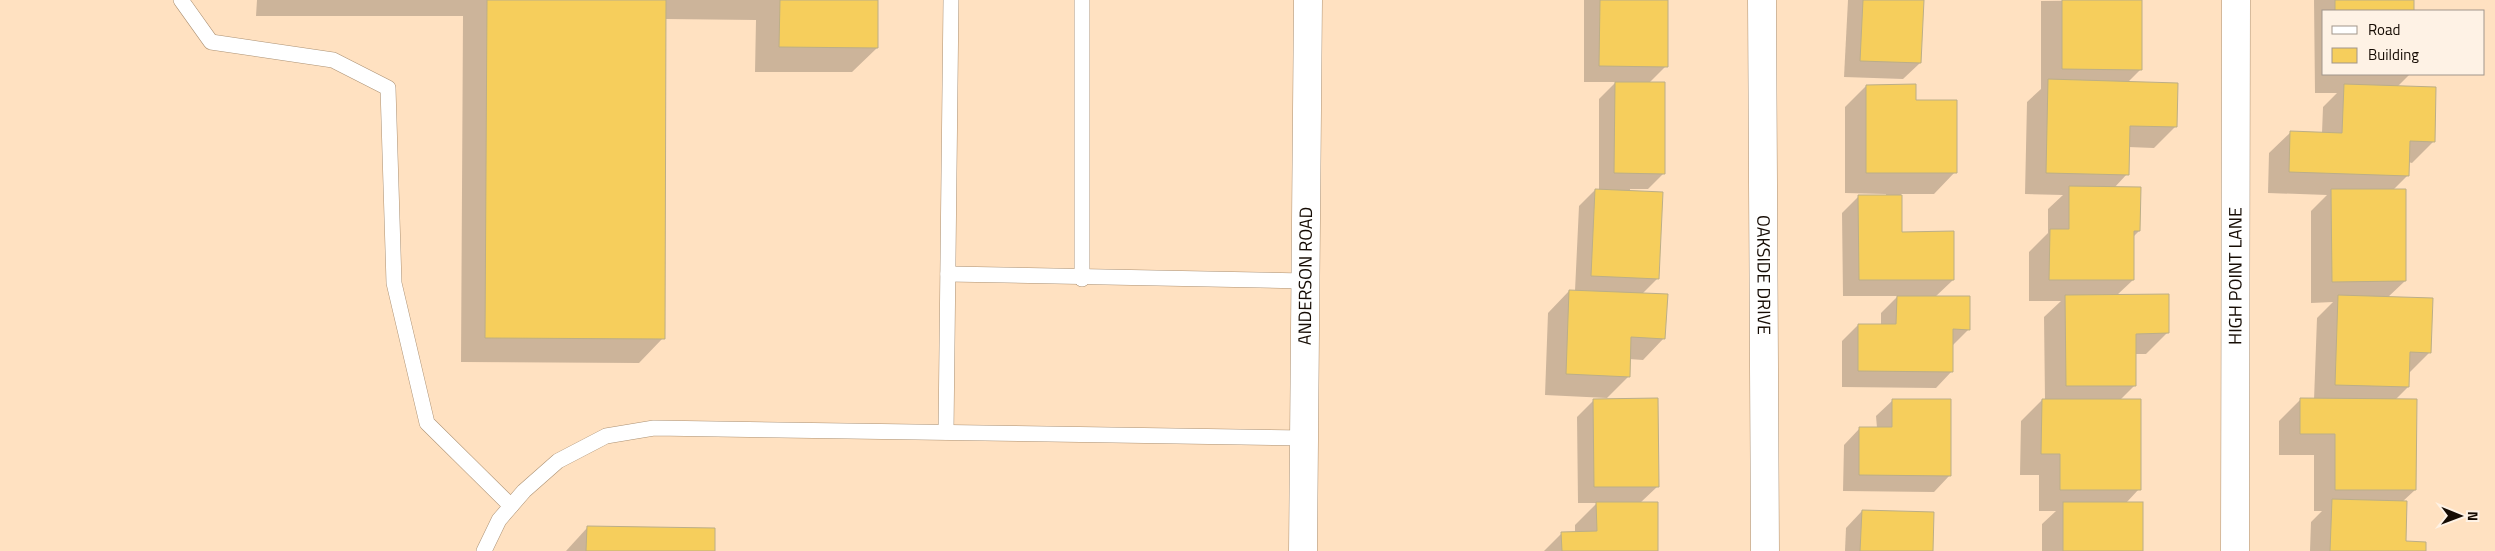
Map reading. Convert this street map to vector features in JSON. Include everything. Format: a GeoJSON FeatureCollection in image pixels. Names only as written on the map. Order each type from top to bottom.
{"type":"FeatureCollection","features":[{"type":"Feature","properties":{"kind":"street","name":"ANDERSON ROAD"},"geometry":{"type":"LineString","coordinates":[[1303,551],[1308,0]]}},
{"type":"Feature","properties":{"kind":"street","name":"OAKSIDE DRIVE"},"geometry":{"type":"LineString","coordinates":[[1762,0],[1764,551]]}},
{"type":"Feature","properties":{"kind":"street","name":"HIGH POINT LANE"},"geometry":{"type":"LineString","coordinates":[[2235,551],[2236,0]]}},
{"type":"Feature","properties":{"kind":"lane"},"geometry":{"type":"LineString","coordinates":[[181,0],[212,42],[333,60],[388,88],[394,283],[428,422],[511,506]]}},
{"type":"Feature","properties":{"kind":"lane"},"geometry":{"type":"LineString","coordinates":[[946,432],[951,0]]}},
{"type":"Feature","properties":{"kind":"lane"},"geometry":{"type":"LineString","coordinates":[[1082,0],[1082,278]]}},
{"type":"Feature","properties":{"kind":"lane"},"geometry":{"type":"LineString","coordinates":[[948,274],[1305,281]]}},
{"type":"Feature","properties":{"kind":"lane"},"geometry":{"type":"LineString","coordinates":[[484,551],[499,520],[524,491],[558,461],[606,436],[654,428],[1304,438]]}},
{"type":"Feature","properties":{"kind":"building"},"geometry":{"type":"Polygon","coordinates":[[[487,0],[666,0],[665,339],[485,338],[487,0]]]}},
{"type":"Feature","properties":{"kind":"building"},"geometry":{"type":"Polygon","coordinates":[[[780,0],[878,0],[878,48],[779,47],[780,0]]]}},
{"type":"Feature","properties":{"kind":"building"},"geometry":{"type":"Polygon","coordinates":[[[1600,0],[1668,0],[1668,67],[1599,66],[1600,0]]]}},
{"type":"Feature","properties":{"kind":"building"},"geometry":{"type":"Polygon","coordinates":[[[1863,0],[1924,0],[1921,63],[1860,61],[1863,0]]]}},
{"type":"Feature","properties":{"kind":"building"},"geometry":{"type":"Polygon","coordinates":[[[2062,0],[2142,0],[2142,70],[2062,69],[2062,0]]]}},
{"type":"Feature","properties":{"kind":"building"},"geometry":{"type":"Polygon","coordinates":[[[2335,0],[2414,0],[2414,10],[2335,10],[2335,0]]]}},
{"type":"Feature","properties":{"kind":"building"},"geometry":{"type":"Polygon","coordinates":[[[2048,79],[2178,83],[2177,127],[2130,126],[2129,175],[2046,173],[2048,79]]]}},
{"type":"Feature","properties":{"kind":"building"},"geometry":{"type":"Polygon","coordinates":[[[1615,82],[1665,82],[1665,174],[1614,173],[1615,82]]]}},
{"type":"Feature","properties":{"kind":"building"},"geometry":{"type":"Polygon","coordinates":[[[1916,84],[1916,100],[1957,100],[1957,173],[1866,173],[1866,85],[1916,84]]]}},
{"type":"Feature","properties":{"kind":"building"},"geometry":{"type":"Polygon","coordinates":[[[2344,84],[2436,87],[2435,142],[2410,141],[2409,176],[2289,172],[2290,131],[2342,133],[2344,84]]]}},
{"type":"Feature","properties":{"kind":"building"},"geometry":{"type":"Polygon","coordinates":[[[2069,186],[2141,187],[2140,231],[2134,231],[2134,280],[2049,280],[2050,229],[2069,229],[2069,186]]]}},
{"type":"Feature","properties":{"kind":"building"},"geometry":{"type":"Polygon","coordinates":[[[1595,189],[1663,192],[1659,279],[1591,276],[1595,189]]]}},
{"type":"Feature","properties":{"kind":"building"},"geometry":{"type":"Polygon","coordinates":[[[2331,189],[2406,189],[2406,281],[2332,282],[2331,189]]]}},
{"type":"Feature","properties":{"kind":"building"},"geometry":{"type":"Polygon","coordinates":[[[1858,195],[1902,195],[1902,232],[1954,231],[1954,280],[1859,280],[1858,195]]]}},
{"type":"Feature","properties":{"kind":"building"},"geometry":{"type":"Polygon","coordinates":[[[1569,290],[1668,294],[1665,339],[1631,337],[1630,377],[1566,374],[1569,290]]]}},
{"type":"Feature","properties":{"kind":"building"},"geometry":{"type":"Polygon","coordinates":[[[2169,294],[2169,333],[2136,334],[2136,386],[2066,386],[2065,295],[2169,294]]]}},
{"type":"Feature","properties":{"kind":"building"},"geometry":{"type":"Polygon","coordinates":[[[2338,295],[2433,298],[2431,353],[2410,352],[2409,387],[2335,385],[2338,295]]]}},
{"type":"Feature","properties":{"kind":"building"},"geometry":{"type":"Polygon","coordinates":[[[1897,296],[1970,296],[1970,330],[1953,329],[1953,372],[1858,371],[1858,324],[1896,324],[1897,296]]]}},
{"type":"Feature","properties":{"kind":"building"},"geometry":{"type":"Polygon","coordinates":[[[1658,398],[1659,487],[1594,487],[1593,399],[1658,398]]]}},
{"type":"Feature","properties":{"kind":"building"},"geometry":{"type":"Polygon","coordinates":[[[2300,398],[2417,399],[2416,490],[2335,490],[2335,434],[2300,434],[2300,398]]]}},
{"type":"Feature","properties":{"kind":"building"},"geometry":{"type":"Polygon","coordinates":[[[1892,399],[1951,399],[1951,476],[1859,475],[1859,427],[1892,427],[1892,399]]]}},
{"type":"Feature","properties":{"kind":"building"},"geometry":{"type":"Polygon","coordinates":[[[2042,399],[2141,399],[2141,490],[2060,490],[2060,454],[2041,454],[2042,399]]]}},
{"type":"Feature","properties":{"kind":"building"},"geometry":{"type":"Polygon","coordinates":[[[2332,499],[2407,501],[2406,541],[2426,542],[2426,551],[2330,551],[2332,499]]]}},
{"type":"Feature","properties":{"kind":"building"},"geometry":{"type":"Polygon","coordinates":[[[1596,502],[1658,502],[1658,551],[1562,551],[1561,532],[1597,531],[1596,502]]]}},
{"type":"Feature","properties":{"kind":"building"},"geometry":{"type":"Polygon","coordinates":[[[2063,502],[2143,502],[2143,551],[2063,551],[2063,502]]]}},
{"type":"Feature","properties":{"kind":"building"},"geometry":{"type":"Polygon","coordinates":[[[1862,510],[1934,512],[1933,551],[1860,551],[1862,510]]]}},
{"type":"Feature","properties":{"kind":"building"},"geometry":{"type":"Polygon","coordinates":[[[587,526],[715,528],[715,551],[586,551],[587,526]]]}}]}
